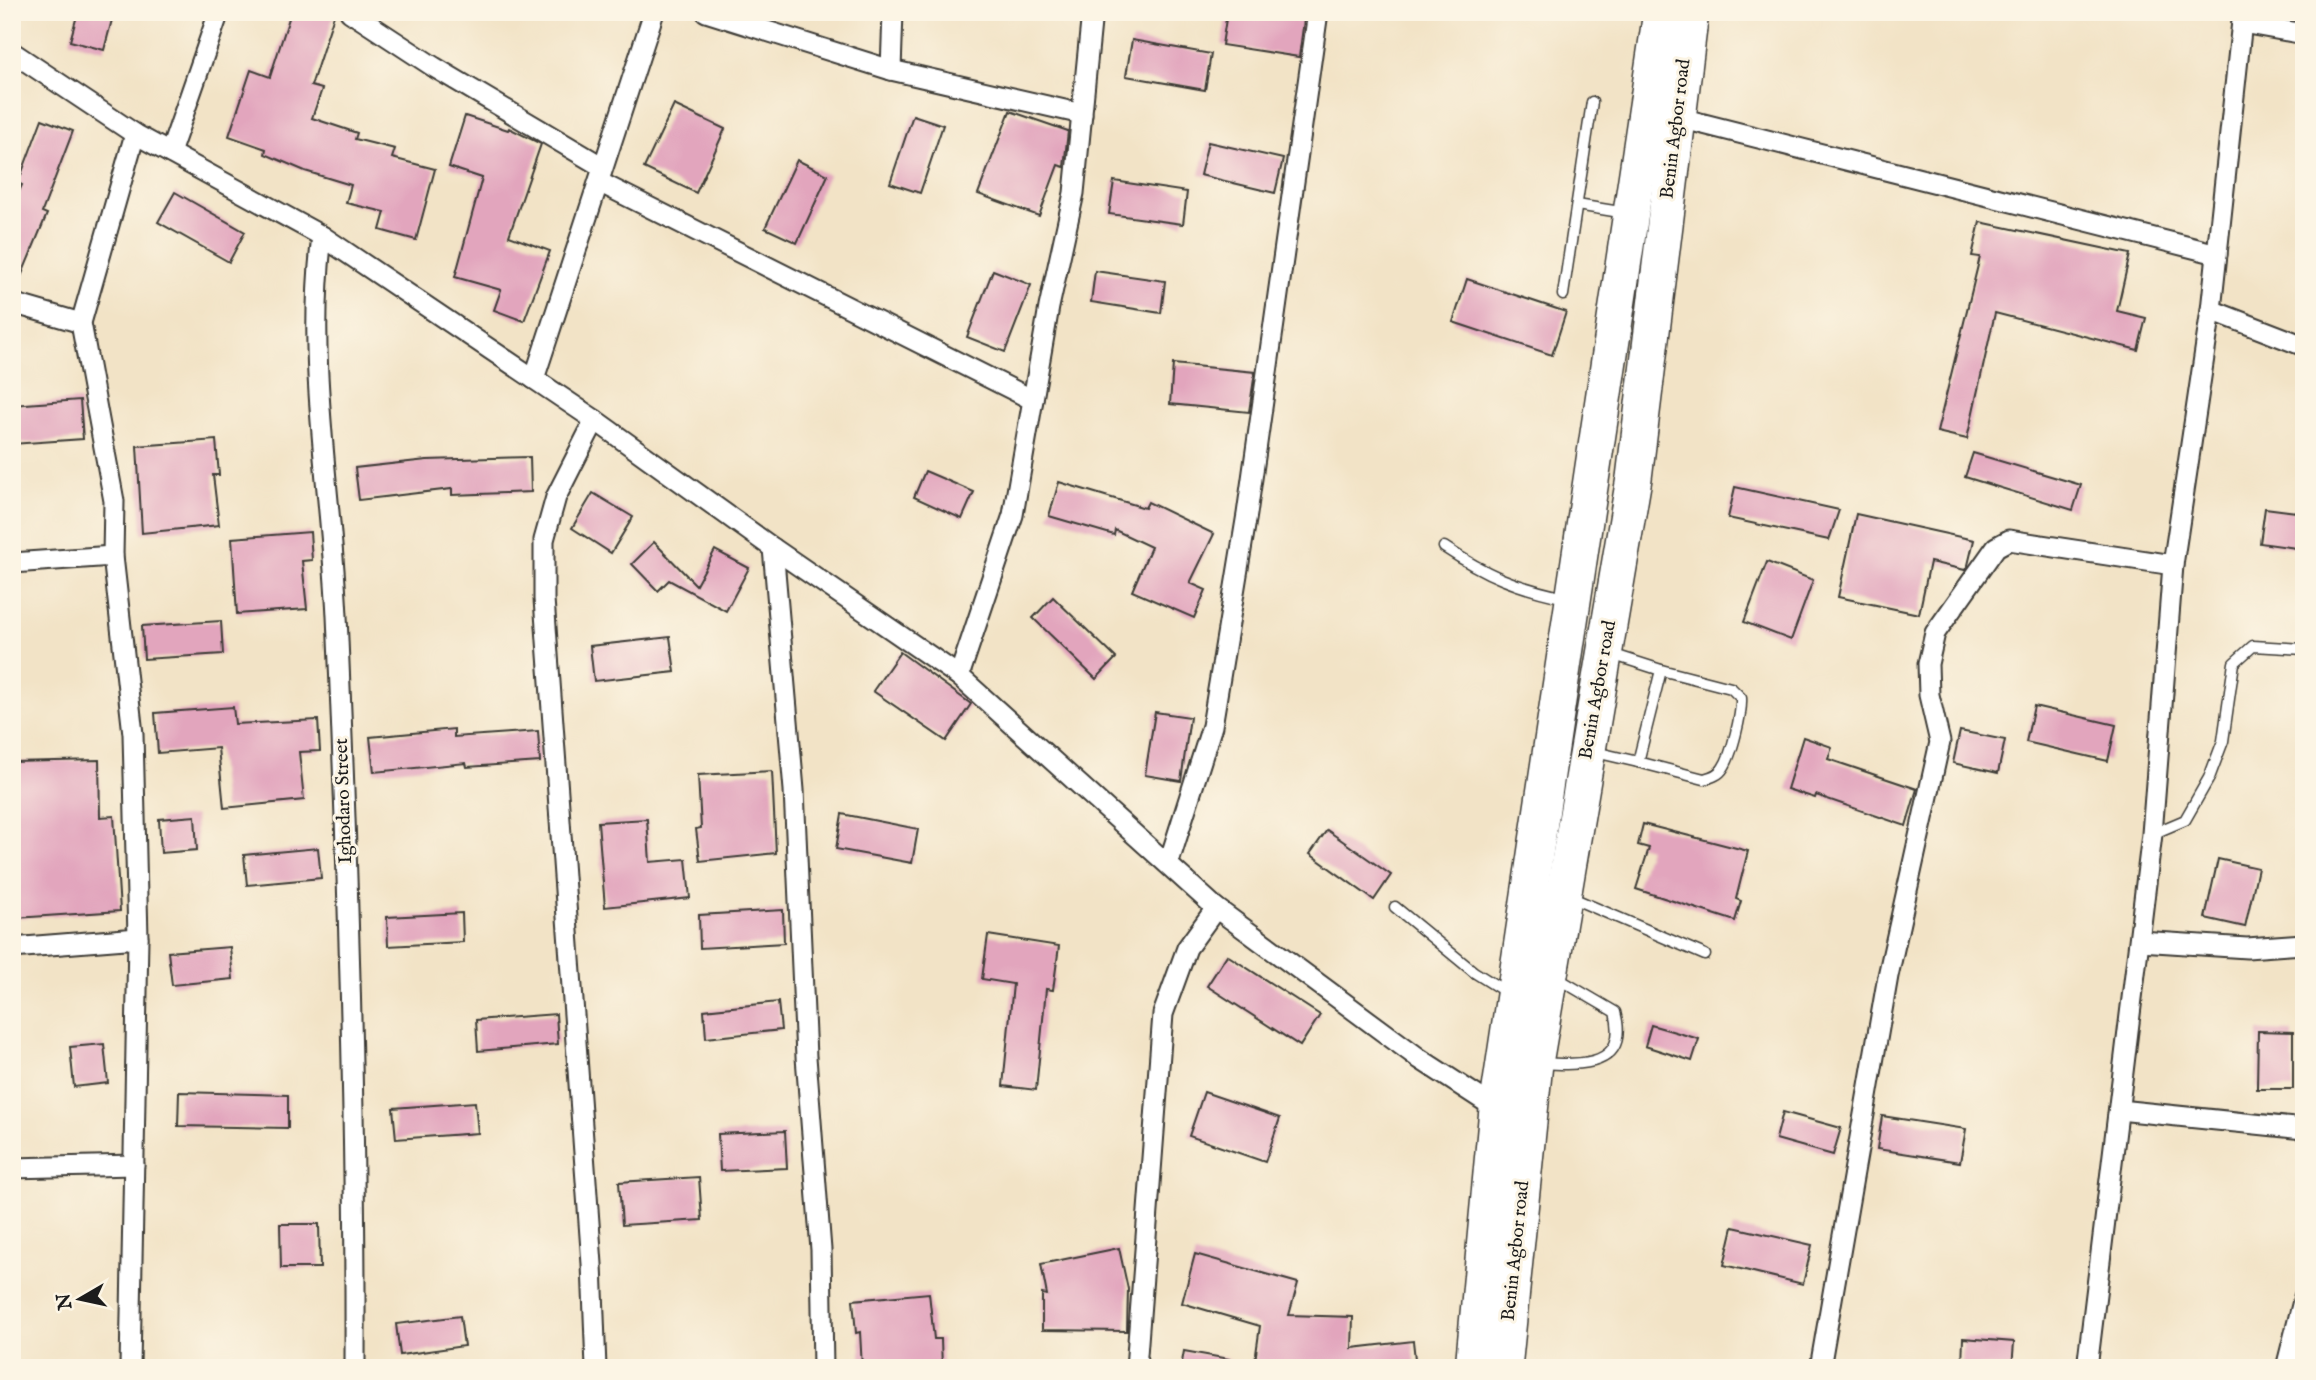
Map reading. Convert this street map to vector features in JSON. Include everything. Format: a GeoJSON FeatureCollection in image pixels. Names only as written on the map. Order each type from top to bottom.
{"type":"FeatureCollection","features":[{"type":"Feature","properties":{"kind":"highway","name":"Benin Agbor road"},"geometry":{"type":"LineString","coordinates":[[1474,1368],[1497,1109],[1661,12]]}},
{"type":"Feature","properties":{"kind":"highway","name":"Benin Agbor road"},"geometry":{"type":"LineString","coordinates":[[1504,1368],[1535,1063],[1634,478],[1676,117],[1691,12]]}},
{"type":"Feature","properties":{"kind":"highway"},"geometry":{"type":"LineString","coordinates":[[1593,471],[1634,478]]}},
{"type":"Feature","properties":{"kind":"street"},"geometry":{"type":"LineString","coordinates":[[170,152],[219,12]]}},
{"type":"Feature","properties":{"kind":"street"},"geometry":{"type":"LineString","coordinates":[[350,12],[600,174],[1033,400]]}},
{"type":"Feature","properties":{"kind":"street"},"geometry":{"type":"LineString","coordinates":[[534,379],[654,12]]}},
{"type":"Feature","properties":{"kind":"street"},"geometry":{"type":"LineString","coordinates":[[706,12],[891,70],[1082,114]]}},
{"type":"Feature","properties":{"kind":"street"},"geometry":{"type":"LineString","coordinates":[[891,70],[893,12]]}},
{"type":"Feature","properties":{"kind":"street"},"geometry":{"type":"LineString","coordinates":[[960,676],[1013,515],[1049,307],[1074,193],[1092,12]]}},
{"type":"Feature","properties":{"kind":"street"},"geometry":{"type":"LineString","coordinates":[[1169,862],[1212,726],[1247,514],[1318,12]]}},
{"type":"Feature","properties":{"kind":"street"},"geometry":{"type":"LineString","coordinates":[[2087,1368],[2152,834],[2173,565],[2211,310],[2243,18],[2304,34]]}},
{"type":"Feature","properties":{"kind":"street"},"geometry":{"type":"LineString","coordinates":[[12,52],[135,134],[322,236],[595,420],[773,548],[960,676],[1120,823],[1169,862],[1216,908],[1420,1059],[1497,1109]]}},
{"type":"Feature","properties":{"kind":"street"},"geometry":{"type":"LineString","coordinates":[[1676,117],[2217,254]]}},
{"type":"Feature","properties":{"kind":"street"},"geometry":{"type":"LineString","coordinates":[[130,1368],[138,938],[133,734],[113,556],[114,501],[81,323],[135,134]]}},
{"type":"Feature","properties":{"kind":"street","name":"Ighodaro Street"},"geometry":{"type":"LineString","coordinates":[[322,236],[315,288],[318,412],[334,558],[344,764],[353,1112],[355,1368]]}},
{"type":"Feature","properties":{"kind":"street"},"geometry":{"type":"LineString","coordinates":[[12,303],[81,323]]}},
{"type":"Feature","properties":{"kind":"street"},"geometry":{"type":"LineString","coordinates":[[2211,310],[2304,346]]}},
{"type":"Feature","properties":{"kind":"street"},"geometry":{"type":"LineString","coordinates":[[595,420],[556,497],[544,540],[544,552],[550,696],[592,1264],[596,1368]]}},
{"type":"Feature","properties":{"kind":"street"},"geometry":{"type":"LineString","coordinates":[[1820,1368],[1888,976],[1940,743],[1929,695],[1928,664],[1935,633],[1996,547],[2009,540],[2173,565]]}},
{"type":"Feature","properties":{"kind":"street"},"geometry":{"type":"LineString","coordinates":[[773,548],[794,790],[806,1057],[821,1250],[823,1368]]}},
{"type":"Feature","properties":{"kind":"street"},"geometry":{"type":"LineString","coordinates":[[12,563],[113,556]]}},
{"type":"Feature","properties":{"kind":"street"},"geometry":{"type":"LineString","coordinates":[[1136,1368],[1163,1014],[1187,948],[1216,908]]}},
{"type":"Feature","properties":{"kind":"street"},"geometry":{"type":"LineString","coordinates":[[12,948],[138,938]]}},
{"type":"Feature","properties":{"kind":"street"},"geometry":{"type":"LineString","coordinates":[[2140,941],[2247,948],[2304,944]]}},
{"type":"Feature","properties":{"kind":"street"},"geometry":{"type":"LineString","coordinates":[[2119,1110],[2304,1129]]}},
{"type":"Feature","properties":{"kind":"street"},"geometry":{"type":"LineString","coordinates":[[12,1168],[134,1165]]}},
{"type":"Feature","properties":{"kind":"street"},"geometry":{"type":"LineString","coordinates":[[2286,1368],[2304,1297]]}},
{"type":"Feature","properties":{"kind":"lane"},"geometry":{"type":"LineString","coordinates":[[1563,295],[1592,102]]}},
{"type":"Feature","properties":{"kind":"lane"},"geometry":{"type":"LineString","coordinates":[[1577,205],[1630,214]]}},
{"type":"Feature","properties":{"kind":"lane"},"geometry":{"type":"LineString","coordinates":[[1444,547],[1481,572],[1522,589],[1574,600]]}},
{"type":"Feature","properties":{"kind":"lane"},"geometry":{"type":"LineString","coordinates":[[2152,834],[2185,820],[2209,778],[2223,741],[2234,663],[2253,646],[2304,649]]}},
{"type":"Feature","properties":{"kind":"lane"},"geometry":{"type":"LineString","coordinates":[[1587,750],[1704,779],[1723,769],[1741,710],[1741,698],[1731,688],[1604,652]]}},
{"type":"Feature","properties":{"kind":"lane"},"geometry":{"type":"LineString","coordinates":[[1638,762],[1661,670]]}},
{"type":"Feature","properties":{"kind":"lane"},"geometry":{"type":"LineString","coordinates":[[1564,895],[1705,955]]}},
{"type":"Feature","properties":{"kind":"lane"},"geometry":{"type":"LineString","coordinates":[[1395,907],[1474,972],[1513,996]]}},
{"type":"Feature","properties":{"kind":"lane"},"geometry":{"type":"LineString","coordinates":[[1535,1063],[1576,1065],[1599,1061],[1615,1047],[1619,1027],[1615,1012],[1550,974]]}},
{"type":"Feature","properties":{"kind":"lane"},"geometry":{"type":"LineString","coordinates":[[1044,1363],[1056,1368]]}},
{"type":"Feature","properties":{"kind":"building"},"geometry":{"type":"Polygon","coordinates":[[[78,12],[114,12],[104,50],[70,41],[78,12]]]}},
{"type":"Feature","properties":{"kind":"building"},"geometry":{"type":"Polygon","coordinates":[[[291,12],[335,12],[311,86],[322,89],[312,118],[357,133],[355,139],[395,149],[392,158],[435,169],[416,240],[380,230],[385,212],[346,203],[351,185],[305,171],[265,154],[266,149],[229,136],[251,70],[270,77],[291,12]]]}},
{"type":"Feature","properties":{"kind":"building"},"geometry":{"type":"Polygon","coordinates":[[[1227,12],[1304,20],[1299,57],[1222,45],[1227,12]]]}},
{"type":"Feature","properties":{"kind":"building"},"geometry":{"type":"Polygon","coordinates":[[[1132,40],[1211,54],[1205,90],[1126,76],[1132,40]]]}},
{"type":"Feature","properties":{"kind":"building"},"geometry":{"type":"Polygon","coordinates":[[[674,105],[725,129],[696,193],[644,168],[674,105]]]}},
{"type":"Feature","properties":{"kind":"building"},"geometry":{"type":"Polygon","coordinates":[[[1010,111],[1068,131],[1064,167],[1058,165],[1039,216],[978,194],[1010,111]]]}},
{"type":"Feature","properties":{"kind":"building"},"geometry":{"type":"Polygon","coordinates":[[[913,115],[943,125],[920,193],[890,183],[913,115]]]}},
{"type":"Feature","properties":{"kind":"building"},"geometry":{"type":"Polygon","coordinates":[[[465,116],[508,130],[509,128],[541,144],[509,236],[550,251],[524,321],[494,310],[501,290],[455,277],[482,178],[449,167],[465,116]]]}},
{"type":"Feature","properties":{"kind":"building"},"geometry":{"type":"Polygon","coordinates":[[[42,119],[73,131],[42,212],[47,214],[15,291],[12,291],[12,207],[22,185],[18,183],[42,119]]]}},
{"type":"Feature","properties":{"kind":"building"},"geometry":{"type":"Polygon","coordinates":[[[1208,142],[1283,159],[1275,193],[1200,175],[1208,142]]]}},
{"type":"Feature","properties":{"kind":"building"},"geometry":{"type":"Polygon","coordinates":[[[797,160],[828,175],[797,243],[765,228],[797,160]]]}},
{"type":"Feature","properties":{"kind":"building"},"geometry":{"type":"Polygon","coordinates":[[[1114,181],[1187,192],[1183,224],[1109,214],[1114,181]]]}},
{"type":"Feature","properties":{"kind":"building"},"geometry":{"type":"Polygon","coordinates":[[[175,192],[245,232],[229,262],[158,222],[175,192]]]}},
{"type":"Feature","properties":{"kind":"building"},"geometry":{"type":"Polygon","coordinates":[[[1980,222],[2130,254],[2117,311],[2146,318],[2138,350],[1995,313],[1967,439],[1937,432],[1980,257],[1972,256],[1980,222]]]}},
{"type":"Feature","properties":{"kind":"building"},"geometry":{"type":"Polygon","coordinates":[[[993,270],[1031,285],[1005,352],[967,337],[993,270]]]}},
{"type":"Feature","properties":{"kind":"building"},"geometry":{"type":"Polygon","coordinates":[[[1095,271],[1165,281],[1161,313],[1091,302],[1095,271]]]}},
{"type":"Feature","properties":{"kind":"building"},"geometry":{"type":"Polygon","coordinates":[[[1467,279],[1566,312],[1552,355],[1453,322],[1467,279]]]}},
{"type":"Feature","properties":{"kind":"building"},"geometry":{"type":"Polygon","coordinates":[[[1173,364],[1255,372],[1249,412],[1170,404],[1173,364]]]}},
{"type":"Feature","properties":{"kind":"building"},"geometry":{"type":"Polygon","coordinates":[[[80,400],[83,439],[12,444],[12,405],[80,400]]]}},
{"type":"Feature","properties":{"kind":"building"},"geometry":{"type":"Polygon","coordinates":[[[216,440],[219,475],[213,475],[219,525],[142,533],[137,446],[216,440]]]}},
{"type":"Feature","properties":{"kind":"building"},"geometry":{"type":"Polygon","coordinates":[[[1973,453],[2081,485],[2073,510],[1965,477],[1973,453]]]}},
{"type":"Feature","properties":{"kind":"building"},"geometry":{"type":"Polygon","coordinates":[[[530,457],[531,492],[452,495],[452,489],[359,500],[355,468],[427,460],[530,457]]]}},
{"type":"Feature","properties":{"kind":"building"},"geometry":{"type":"Polygon","coordinates":[[[925,471],[974,492],[962,519],[914,497],[925,471]]]}},
{"type":"Feature","properties":{"kind":"building"},"geometry":{"type":"Polygon","coordinates":[[[1059,482],[1145,508],[1148,502],[1214,534],[1190,583],[1206,590],[1194,618],[1132,591],[1151,547],[1115,530],[1114,535],[1049,516],[1059,482]]]}},
{"type":"Feature","properties":{"kind":"building"},"geometry":{"type":"Polygon","coordinates":[[[1735,487],[1839,510],[1829,540],[1728,518],[1735,487]]]}},
{"type":"Feature","properties":{"kind":"building"},"geometry":{"type":"Polygon","coordinates":[[[593,493],[633,517],[611,553],[572,528],[593,493]]]}},
{"type":"Feature","properties":{"kind":"building"},"geometry":{"type":"Polygon","coordinates":[[[2265,508],[2304,513],[2304,549],[2260,543],[2265,508]]]}},
{"type":"Feature","properties":{"kind":"building"},"geometry":{"type":"Polygon","coordinates":[[[1856,514],[1974,540],[1968,565],[1965,570],[1930,562],[1919,614],[1838,597],[1856,514]]]}},
{"type":"Feature","properties":{"kind":"building"},"geometry":{"type":"Polygon","coordinates":[[[310,532],[312,560],[302,561],[307,609],[237,614],[232,538],[310,532]]]}},
{"type":"Feature","properties":{"kind":"building"},"geometry":{"type":"Polygon","coordinates":[[[654,542],[696,585],[715,550],[749,568],[726,611],[669,580],[658,591],[632,564],[654,542]]]}},
{"type":"Feature","properties":{"kind":"building"},"geometry":{"type":"Polygon","coordinates":[[[1767,562],[1813,580],[1791,640],[1744,622],[1767,562]]]}},
{"type":"Feature","properties":{"kind":"building"},"geometry":{"type":"Polygon","coordinates":[[[1053,597],[1116,658],[1096,679],[1033,618],[1053,597]]]}},
{"type":"Feature","properties":{"kind":"building"},"geometry":{"type":"Polygon","coordinates":[[[221,621],[223,654],[144,659],[142,626],[221,621]]]}},
{"type":"Feature","properties":{"kind":"building"},"geometry":{"type":"Polygon","coordinates":[[[670,637],[675,672],[594,681],[590,646],[670,637]]]}},
{"type":"Feature","properties":{"kind":"building"},"geometry":{"type":"Polygon","coordinates":[[[900,652],[971,704],[946,741],[873,691],[900,652]]]}},
{"type":"Feature","properties":{"kind":"building"},"geometry":{"type":"Polygon","coordinates":[[[2034,706],[2116,725],[2108,761],[2026,742],[2034,706]]]}},
{"type":"Feature","properties":{"kind":"building"},"geometry":{"type":"Polygon","coordinates":[[[233,707],[235,724],[318,720],[320,751],[299,752],[304,800],[224,808],[218,748],[158,753],[155,713],[233,707]]]}},
{"type":"Feature","properties":{"kind":"building"},"geometry":{"type":"Polygon","coordinates":[[[1155,712],[1190,717],[1181,781],[1145,775],[1155,712]]]}},
{"type":"Feature","properties":{"kind":"building"},"geometry":{"type":"Polygon","coordinates":[[[454,729],[454,737],[538,731],[540,762],[467,767],[466,763],[374,772],[370,737],[454,729]]]}},
{"type":"Feature","properties":{"kind":"building"},"geometry":{"type":"Polygon","coordinates":[[[1960,731],[2005,740],[1998,773],[1953,763],[1960,731]]]}},
{"type":"Feature","properties":{"kind":"building"},"geometry":{"type":"Polygon","coordinates":[[[1803,737],[1832,747],[1828,759],[1917,789],[1906,826],[1816,795],[1815,798],[1787,789],[1803,737]]]}},
{"type":"Feature","properties":{"kind":"building"},"geometry":{"type":"Polygon","coordinates":[[[99,760],[100,817],[114,816],[120,911],[16,918],[14,875],[19,875],[12,762],[99,760]]]}},
{"type":"Feature","properties":{"kind":"building"},"geometry":{"type":"Polygon","coordinates":[[[772,771],[776,853],[700,861],[696,829],[701,828],[698,775],[772,771]]]}},
{"type":"Feature","properties":{"kind":"building"},"geometry":{"type":"Polygon","coordinates":[[[842,814],[918,829],[912,863],[836,849],[842,814]]]}},
{"type":"Feature","properties":{"kind":"building"},"geometry":{"type":"Polygon","coordinates":[[[195,816],[197,850],[161,853],[159,819],[195,816]]]}},
{"type":"Feature","properties":{"kind":"building"},"geometry":{"type":"Polygon","coordinates":[[[647,819],[650,862],[686,859],[690,898],[605,907],[598,822],[647,819]]]}},
{"type":"Feature","properties":{"kind":"building"},"geometry":{"type":"Polygon","coordinates":[[[1643,824],[1748,851],[1736,899],[1741,901],[1735,921],[1636,889],[1649,848],[1638,845],[1643,824]]]}},
{"type":"Feature","properties":{"kind":"building"},"geometry":{"type":"Polygon","coordinates":[[[1327,830],[1391,875],[1374,900],[1310,854],[1327,830]]]}},
{"type":"Feature","properties":{"kind":"building"},"geometry":{"type":"Polygon","coordinates":[[[318,848],[321,878],[247,885],[244,855],[318,848]]]}},
{"type":"Feature","properties":{"kind":"building"},"geometry":{"type":"Polygon","coordinates":[[[2218,859],[2258,868],[2245,927],[2205,918],[2218,859]]]}},
{"type":"Feature","properties":{"kind":"building"},"geometry":{"type":"Polygon","coordinates":[[[783,910],[784,943],[700,948],[699,915],[783,910]]]}},
{"type":"Feature","properties":{"kind":"building"},"geometry":{"type":"Polygon","coordinates":[[[462,913],[463,942],[388,946],[387,917],[462,913]]]}},
{"type":"Feature","properties":{"kind":"building"},"geometry":{"type":"Polygon","coordinates":[[[988,935],[1059,946],[1053,990],[1046,989],[1036,1090],[1003,1086],[1013,984],[982,979],[988,935]]]}},
{"type":"Feature","properties":{"kind":"building"},"geometry":{"type":"Polygon","coordinates":[[[230,947],[233,979],[172,985],[168,952],[230,947]]]}},
{"type":"Feature","properties":{"kind":"building"},"geometry":{"type":"Polygon","coordinates":[[[1227,955],[1320,1015],[1300,1046],[1207,986],[1227,955]]]}},
{"type":"Feature","properties":{"kind":"building"},"geometry":{"type":"Polygon","coordinates":[[[778,1002],[781,1030],[706,1038],[704,1010],[778,1002]]]}},
{"type":"Feature","properties":{"kind":"building"},"geometry":{"type":"Polygon","coordinates":[[[556,1014],[558,1044],[478,1051],[476,1020],[556,1014]]]}},
{"type":"Feature","properties":{"kind":"building"},"geometry":{"type":"Polygon","coordinates":[[[1651,1025],[1699,1039],[1692,1061],[1645,1046],[1651,1025]]]}},
{"type":"Feature","properties":{"kind":"building"},"geometry":{"type":"Polygon","coordinates":[[[2258,1031],[2293,1032],[2293,1089],[2257,1089],[2258,1031]]]}},
{"type":"Feature","properties":{"kind":"building"},"geometry":{"type":"Polygon","coordinates":[[[104,1044],[108,1083],[74,1087],[70,1047],[104,1044]]]}},
{"type":"Feature","properties":{"kind":"building"},"geometry":{"type":"Polygon","coordinates":[[[179,1092],[288,1095],[288,1128],[178,1126],[179,1092]]]}},
{"type":"Feature","properties":{"kind":"building"},"geometry":{"type":"Polygon","coordinates":[[[1204,1092],[1280,1118],[1265,1162],[1189,1136],[1204,1092]]]}},
{"type":"Feature","properties":{"kind":"building"},"geometry":{"type":"Polygon","coordinates":[[[475,1102],[478,1133],[396,1139],[393,1108],[475,1102]]]}},
{"type":"Feature","properties":{"kind":"building"},"geometry":{"type":"Polygon","coordinates":[[[1783,1112],[1841,1128],[1833,1155],[1776,1139],[1783,1112]]]}},
{"type":"Feature","properties":{"kind":"building"},"geometry":{"type":"Polygon","coordinates":[[[1882,1116],[1966,1129],[1960,1162],[1877,1149],[1882,1116]]]}},
{"type":"Feature","properties":{"kind":"building"},"geometry":{"type":"Polygon","coordinates":[[[785,1131],[787,1168],[720,1171],[718,1134],[785,1131]]]}},
{"type":"Feature","properties":{"kind":"building"},"geometry":{"type":"Polygon","coordinates":[[[699,1177],[702,1220],[622,1225],[619,1182],[699,1177]]]}},
{"type":"Feature","properties":{"kind":"building"},"geometry":{"type":"Polygon","coordinates":[[[280,1224],[319,1224],[320,1268],[281,1268],[280,1224]]]}},
{"type":"Feature","properties":{"kind":"building"},"geometry":{"type":"Polygon","coordinates":[[[1733,1227],[1812,1245],[1803,1284],[1724,1265],[1733,1227]]]}},
{"type":"Feature","properties":{"kind":"building"},"geometry":{"type":"Polygon","coordinates":[[[1119,1248],[1128,1289],[1127,1331],[1042,1330],[1042,1294],[1047,1295],[1041,1264],[1119,1248]]]}},
{"type":"Feature","properties":{"kind":"building"},"geometry":{"type":"Polygon","coordinates":[[[1195,1254],[1298,1283],[1289,1315],[1353,1317],[1352,1348],[1413,1341],[1416,1368],[1254,1368],[1260,1326],[1182,1303],[1195,1254]]]}},
{"type":"Feature","properties":{"kind":"building"},"geometry":{"type":"Polygon","coordinates":[[[929,1293],[934,1339],[941,1339],[942,1368],[862,1368],[860,1332],[856,1333],[853,1300],[929,1293]]]}},
{"type":"Feature","properties":{"kind":"building"},"geometry":{"type":"Polygon","coordinates":[[[460,1316],[464,1346],[400,1355],[396,1324],[460,1316]]]}},
{"type":"Feature","properties":{"kind":"building"},"geometry":{"type":"Polygon","coordinates":[[[1963,1338],[2014,1342],[2012,1368],[1962,1365],[1963,1338]]]}},
{"type":"Feature","properties":{"kind":"building"},"geometry":{"type":"Polygon","coordinates":[[[1184,1351],[1229,1359],[1228,1368],[1181,1368],[1184,1351]]]}}]}
